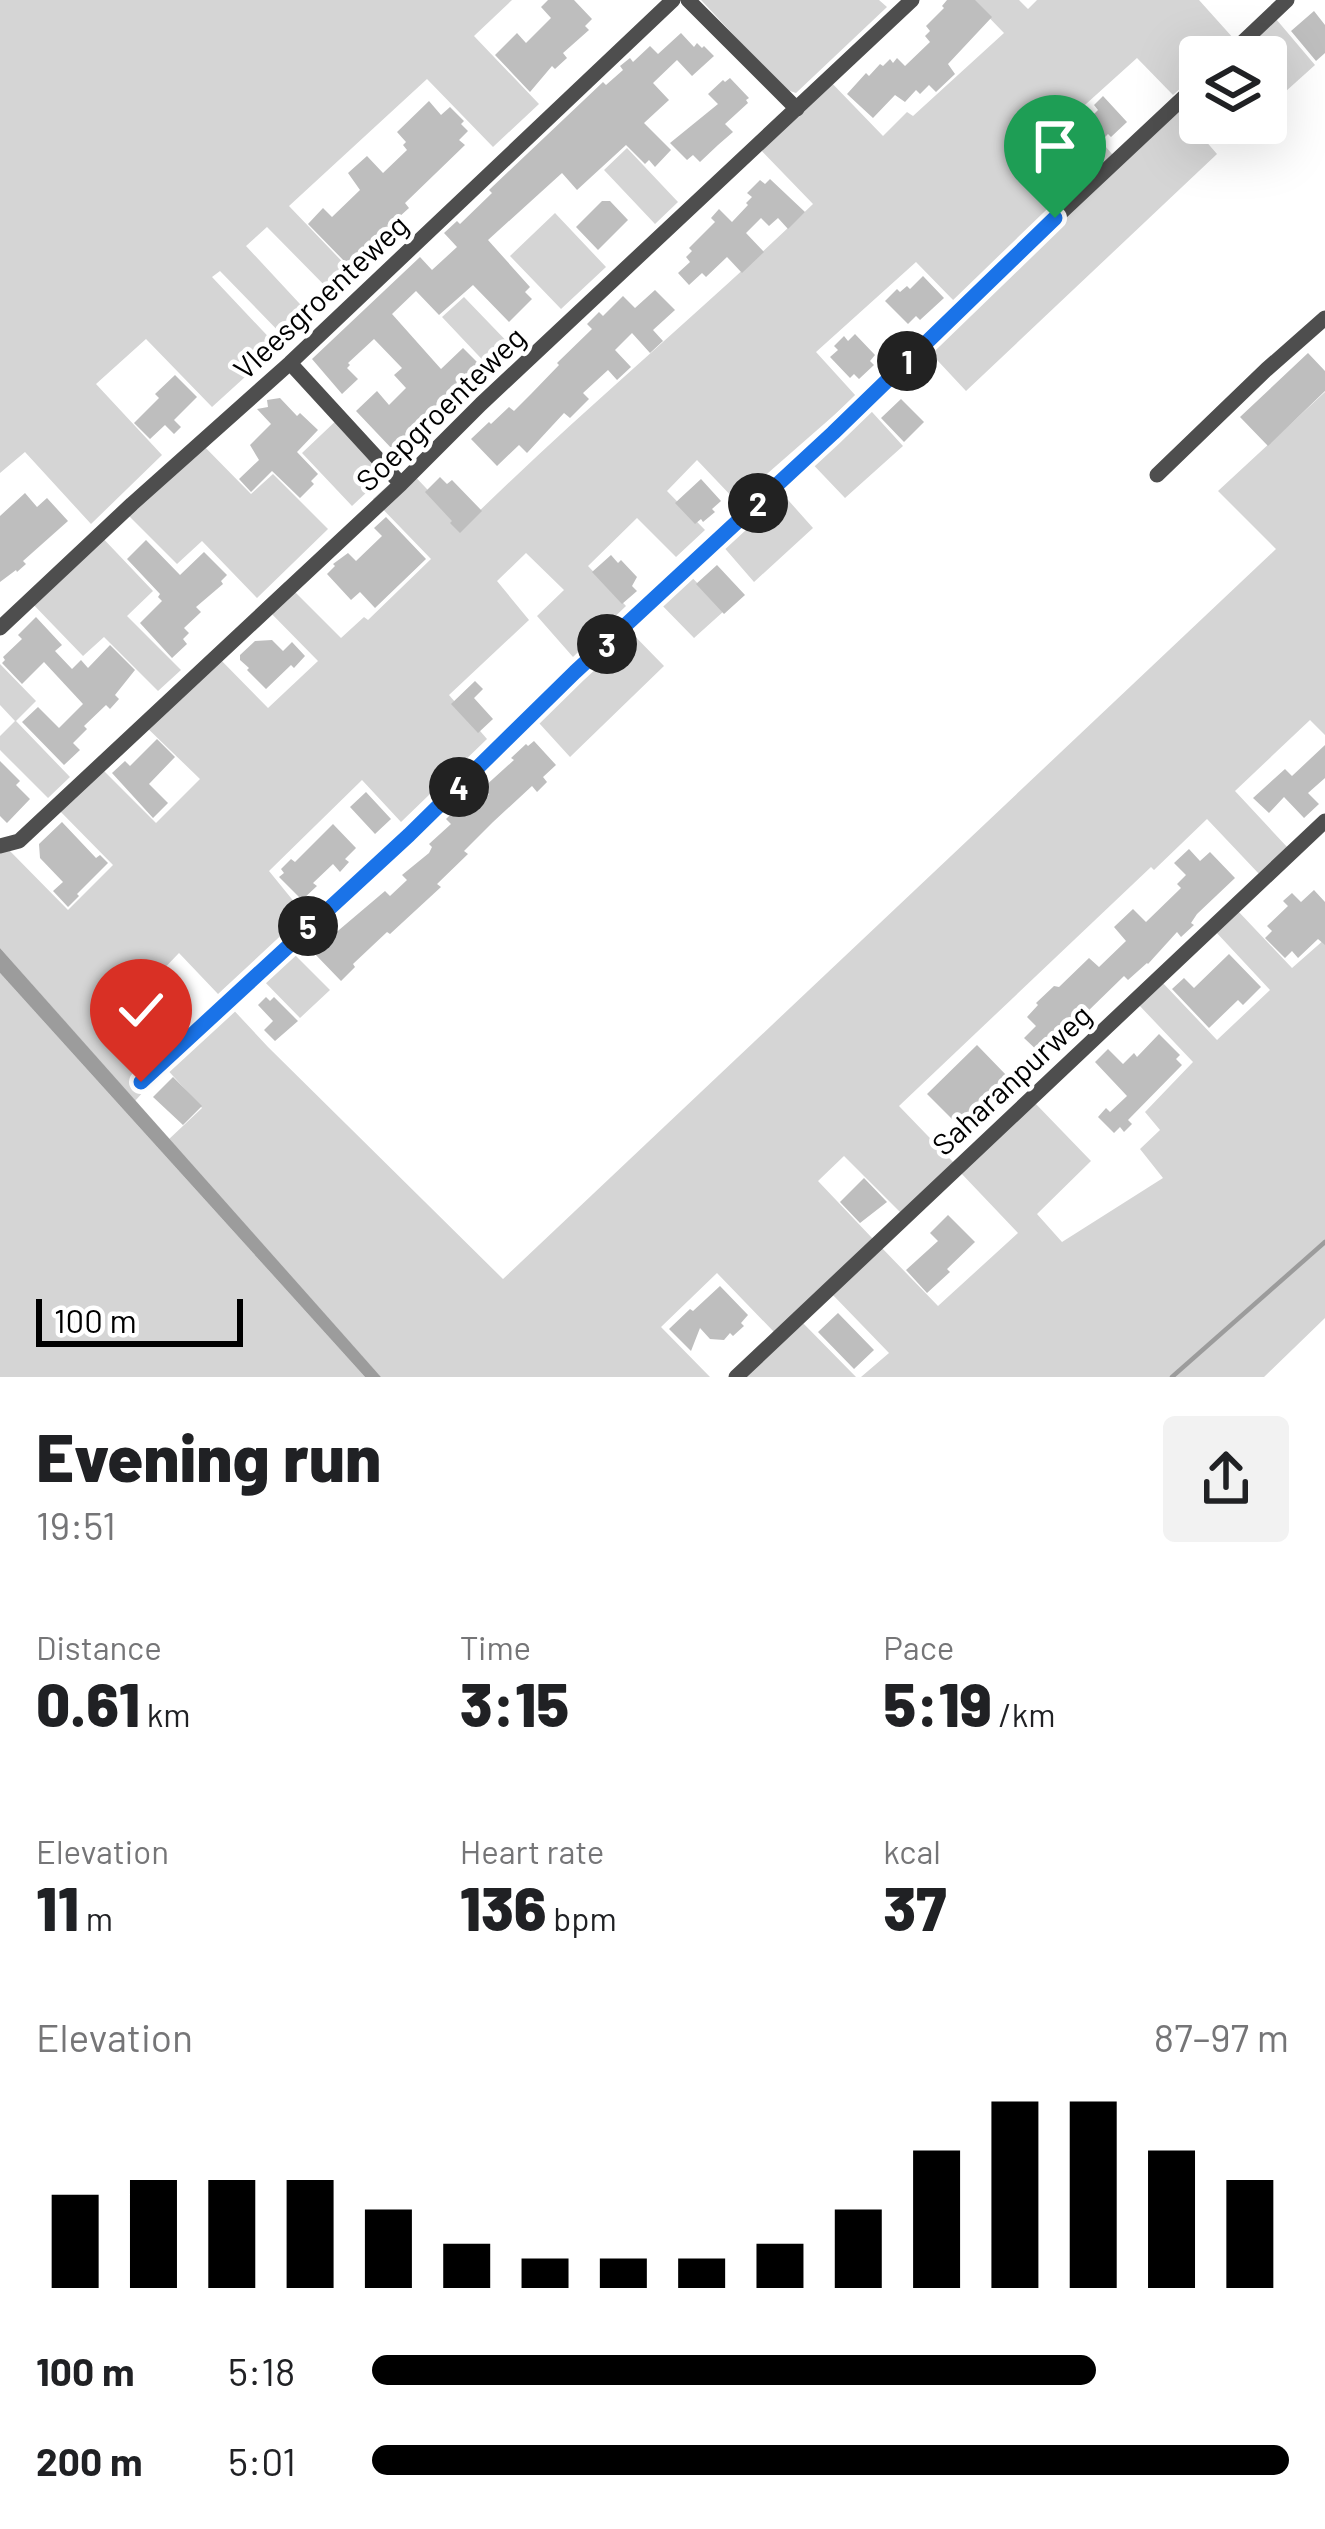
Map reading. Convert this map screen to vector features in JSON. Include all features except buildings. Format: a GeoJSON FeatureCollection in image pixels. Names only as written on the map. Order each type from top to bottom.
{"type":"FeatureCollection","features":[{"type":"Feature","properties":{"kind":"street","name":"Vleesgroenteweg"},"geometry":{"type":"LineString","coordinates":[[0,628],[290,363],[673,0]]}},
{"type":"Feature","properties":{"kind":"street"},"geometry":{"type":"LineString","coordinates":[[688,0],[797,109]]}},
{"type":"Feature","properties":{"kind":"street","name":"Soepgroenteweg"},"geometry":{"type":"LineString","coordinates":[[0,846],[19,841],[912,0]]}},
{"type":"Feature","properties":{"kind":"street"},"geometry":{"type":"LineString","coordinates":[[1249,36],[1287,0]]}},
{"type":"Feature","properties":{"kind":"street"},"geometry":{"type":"LineString","coordinates":[[141,1082],[409,835],[1179,102]]}},
{"type":"Feature","properties":{"kind":"street"},"geometry":{"type":"LineString","coordinates":[[1157,475],[1325,318]]}},
{"type":"Feature","properties":{"kind":"street"},"geometry":{"type":"LineString","coordinates":[[290,363],[401,484]]}},
{"type":"Feature","properties":{"kind":"street","name":"Saharanpurweg"},"geometry":{"type":"LineString","coordinates":[[736,1377],[1325,821]]}},
{"type":"Feature","properties":{"kind":"shaded area"},"geometry":{"type":"Polygon","coordinates":[[[0,0],[512,0],[474,36],[539,104],[493,147],[427,79],[289,206],[356,276],[335,296],[267,227],[246,246],[312,317],[287,340],[220,271],[212,277],[278,347],[212,407],[146,339],[96,384],[162,455],[91,524],[25,452],[0,473],[0,0]]]}},
{"type":"Feature","properties":{"kind":"shaded area"},"geometry":{"type":"Polygon","coordinates":[[[701,0],[879,0],[887,7],[796,93],[784,89],[701,0]]]}},
{"type":"Feature","properties":{"kind":"shaded area"},"geometry":{"type":"Polygon","coordinates":[[[972,0],[1019,0],[1028,9],[1037,0],[1199,0],[1231,36],[1179,36],[1179,90],[1173,95],[1137,58],[1076,113],[1113,155],[955,302],[916,262],[816,352],[856,396],[736,501],[697,460],[667,491],[705,530],[676,557],[637,518],[588,566],[626,606],[573,657],[537,616],[564,590],[526,553],[497,581],[529,620],[449,695],[487,739],[401,822],[362,780],[269,871],[304,914],[218,994],[179,953],[152,981],[185,1027],[157,1053],[124,1009],[98,1035],[144,1091],[135,1101],[0,948],[0,849],[6,847],[68,910],[113,865],[54,805],[97,764],[156,823],[200,779],[140,721],[213,652],[268,708],[318,661],[262,604],[285,582],[341,638],[364,617],[368,620],[431,559],[373,499],[407,468],[463,527],[813,204],[755,144],[826,77],[883,136],[907,112],[913,116],[1004,33],[972,0]]]}},
{"type":"Feature","properties":{"kind":"shaded area"},"geometry":{"type":"Polygon","coordinates":[[[1276,19],[1315,65],[1287,90],[1287,36],[1257,36],[1276,19]]]}},
{"type":"Feature","properties":{"kind":"shaded area"},"geometry":{"type":"Polygon","coordinates":[[[1177,108],[1179,144],[1208,144],[1217,154],[966,391],[924,346],[1177,108]]]}},
{"type":"Feature","properties":{"kind":"shaded area"},"geometry":{"type":"Polygon","coordinates":[[[627,148],[678,202],[655,224],[604,170],[627,148]]]}},
{"type":"Feature","properties":{"kind":"shaded area"},"geometry":{"type":"Polygon","coordinates":[[[555,213],[606,267],[561,309],[510,256],[555,213]]]}},
{"type":"Feature","properties":{"kind":"shaded area"},"geometry":{"type":"Polygon","coordinates":[[[464,297],[515,350],[493,371],[442,317],[464,297]]]}},
{"type":"Feature","properties":{"kind":"shaded area"},"geometry":{"type":"Polygon","coordinates":[[[1325,392],[1325,735],[1310,720],[1235,791],[1288,848],[1260,875],[1207,819],[1154,870],[1151,867],[899,1106],[954,1163],[901,1213],[844,1156],[818,1181],[873,1239],[774,1332],[717,1273],[661,1327],[710,1377],[381,1377],[167,1141],[202,1108],[164,1066],[228,1004],[503,1279],[1276,549],[1218,491],[1325,392]]]}},
{"type":"Feature","properties":{"kind":"shaded area"},"geometry":{"type":"Polygon","coordinates":[[[862,401],[903,446],[845,498],[804,455],[862,401]]]}},
{"type":"Feature","properties":{"kind":"shaded area"},"geometry":{"type":"Polygon","coordinates":[[[341,416],[384,476],[352,506],[302,453],[341,416]]]}},
{"type":"Feature","properties":{"kind":"shaded area"},"geometry":{"type":"Polygon","coordinates":[[[196,438],[251,494],[273,474],[328,529],[257,598],[202,541],[177,564],[122,509],[196,438]]]}},
{"type":"Feature","properties":{"kind":"shaded area"},"geometry":{"type":"Polygon","coordinates":[[[773,483],[813,528],[754,582],[715,537],[773,483]]]}},
{"type":"Feature","properties":{"kind":"shaded area"},"geometry":{"type":"Polygon","coordinates":[[[97,532],[153,591],[127,616],[181,670],[158,691],[104,637],[83,656],[28,599],[97,532]]]}},
{"type":"Feature","properties":{"kind":"shaded area"},"geometry":{"type":"Polygon","coordinates":[[[682,567],[724,611],[694,638],[652,595],[682,567]]]}},
{"type":"Feature","properties":{"kind":"shaded area"},"geometry":{"type":"Polygon","coordinates":[[[622,623],[664,666],[570,757],[529,712],[622,623]]]}},
{"type":"Feature","properties":{"kind":"shaded area"},"geometry":{"type":"Polygon","coordinates":[[[0,664],[36,701],[16,721],[70,777],[48,798],[0,750],[0,736],[15,721],[0,705],[0,664]]]}},
{"type":"Feature","properties":{"kind":"shaded area"},"geometry":{"type":"Polygon","coordinates":[[[1237,910],[1292,968],[1325,939],[1325,1318],[1264,1377],[861,1377],[889,1353],[831,1293],[880,1246],[938,1306],[1018,1233],[960,1172],[1034,1102],[1091,1161],[1037,1214],[1062,1242],[1163,1178],[1140,1149],[1160,1130],[1145,1112],[1193,1062],[1138,1004],[1162,982],[1217,1040],[1270,990],[1215,931],[1237,910]]]}},
{"type":"Feature","properties":{"kind":"shaded area"},"geometry":{"type":"Polygon","coordinates":[[[287,947],[330,990],[300,1018],[258,975],[287,947]]]}},
{"type":"Feature","properties":{"kind":"shaded area"},"geometry":{"type":"Polygon","coordinates":[[[0,948],[381,1377],[365,1377],[0,973],[0,948]]]}},
{"type":"Feature","properties":{"kind":"shaded area"},"geometry":{"type":"Polygon","coordinates":[[[0,973],[365,1377],[0,1377],[0,973]]]}},
{"type":"Feature","properties":{"kind":"shaded area"},"geometry":{"type":"Polygon","coordinates":[[[800,1320],[856,1377],[741,1377],[800,1320]]]}},
{"type":"Feature","properties":{"kind":"waterway"},"geometry":{"type":"LineString","coordinates":[[1172,1377],[1325,1242]]}},
{"type":"Feature","properties":{"kind":"route"},"geometry":{"type":"LineString","coordinates":[[141,1082],[409,835],[1055,218]]}}]}
